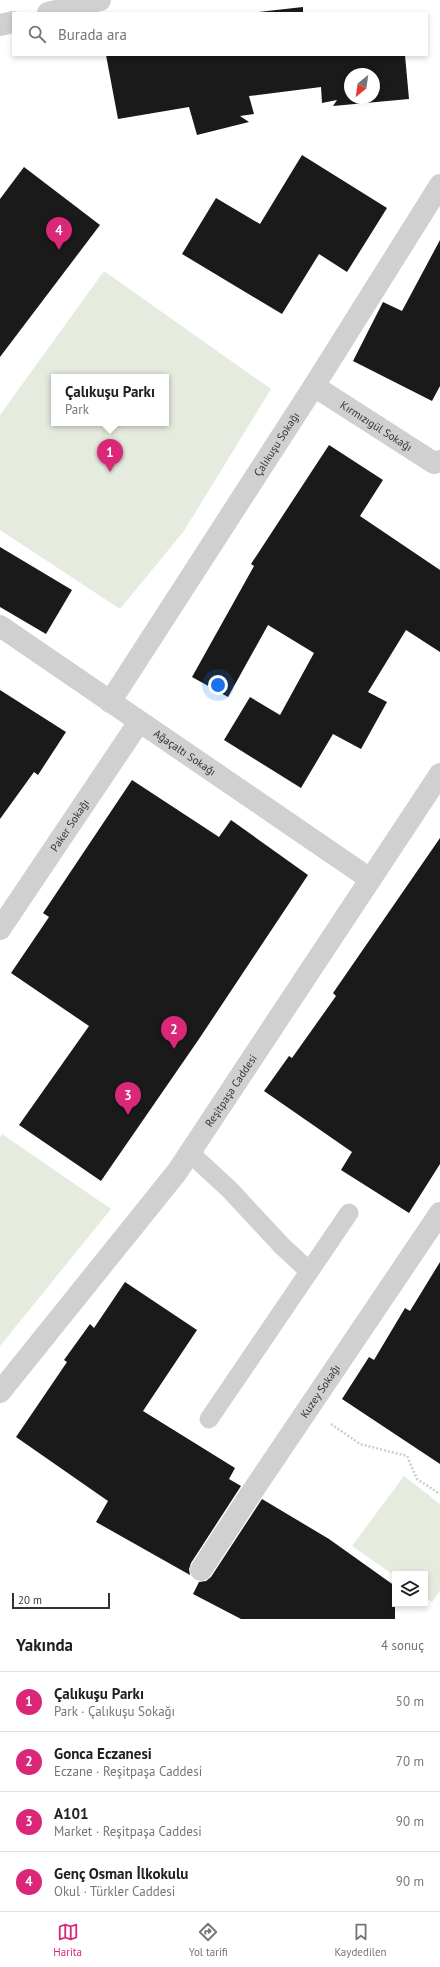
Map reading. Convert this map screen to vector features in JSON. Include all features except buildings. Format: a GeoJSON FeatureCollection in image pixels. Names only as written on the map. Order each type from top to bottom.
{"type":"FeatureCollection","features":[{"type":"Feature","properties":{"kind":"street"},"geometry":{"type":"LineString","coordinates":[[52,12],[100,0]]}},
{"type":"Feature","properties":{"kind":"street"},"geometry":{"type":"LineString","coordinates":[[0,25],[12,22]]}},
{"type":"Feature","properties":{"kind":"street","name":"Çalıkuşu Sokağı"},"geometry":{"type":"LineString","coordinates":[[110,702],[314,386],[440,185]]}},
{"type":"Feature","properties":{"kind":"street","name":"Kırmızıgül Sokağı"},"geometry":{"type":"LineString","coordinates":[[314,386],[434,463],[440,461]]}},
{"type":"Feature","properties":{"kind":"street","name":"Ağaçaltı Sokağı"},"geometry":{"type":"LineString","coordinates":[[0,626],[370,879]]}},
{"type":"Feature","properties":{"kind":"street","name":"Paker Sokağı"},"geometry":{"type":"LineString","coordinates":[[0,929],[139,722]]}},
{"type":"Feature","properties":{"kind":"street","name":"Reşitpaşa Caddesi"},"geometry":{"type":"LineString","coordinates":[[0,1392],[58,1322],[177,1172],[440,774]]}},
{"type":"Feature","properties":{"kind":"street","name":"Kuzey Sokağı"},"geometry":{"type":"LineString","coordinates":[[202,1570],[252,1492],[440,1213]]}},
{"type":"Feature","properties":{"kind":"street"},"geometry":{"type":"LineString","coordinates":[[0,1367],[58,1322]]}},
{"type":"Feature","properties":{"kind":"lane"},"geometry":{"type":"LineString","coordinates":[[190,1152],[230,1190],[282,1246],[310,1271]]}},
{"type":"Feature","properties":{"kind":"lane"},"geometry":{"type":"LineString","coordinates":[[209,1419],[349,1213]]}},
{"type":"Feature","properties":{"kind":"path"},"geometry":{"type":"LineString","coordinates":[[310,1408],[360,1444],[407,1456],[417,1479],[440,1494]]}},
{"type":"Feature","properties":{"kind":"shaded area"},"geometry":{"type":"Polygon","coordinates":[[[104,271],[271,389],[184,531],[120,609],[0,530],[0,415],[104,271]]]}},
{"type":"Feature","properties":{"kind":"shaded area"},"geometry":{"type":"Polygon","coordinates":[[[2,1134],[111,1209],[0,1346],[0,1137],[2,1134]]]}},
{"type":"Feature","properties":{"kind":"shaded area"},"geometry":{"type":"Polygon","coordinates":[[[404,1476],[440,1504],[440,1591],[432,1602],[428,1599],[428,1571],[392,1571],[392,1574],[352,1546],[404,1476]]]}},
{"type":"Feature","properties":{"kind":"place","name":"Genç Osman İlkokulu"},"geometry":{"type":"Point","coordinates":[59,250]}},
{"type":"Feature","properties":{"kind":"place","name":"Çalıkuşu Parkı"},"geometry":{"type":"Point","coordinates":[110,472]}},
{"type":"Feature","properties":{"kind":"place","name":"Gonca Eczanesi"},"geometry":{"type":"Point","coordinates":[174,1049]}},
{"type":"Feature","properties":{"kind":"place","name":"A101"},"geometry":{"type":"Point","coordinates":[128,1115]}}]}
